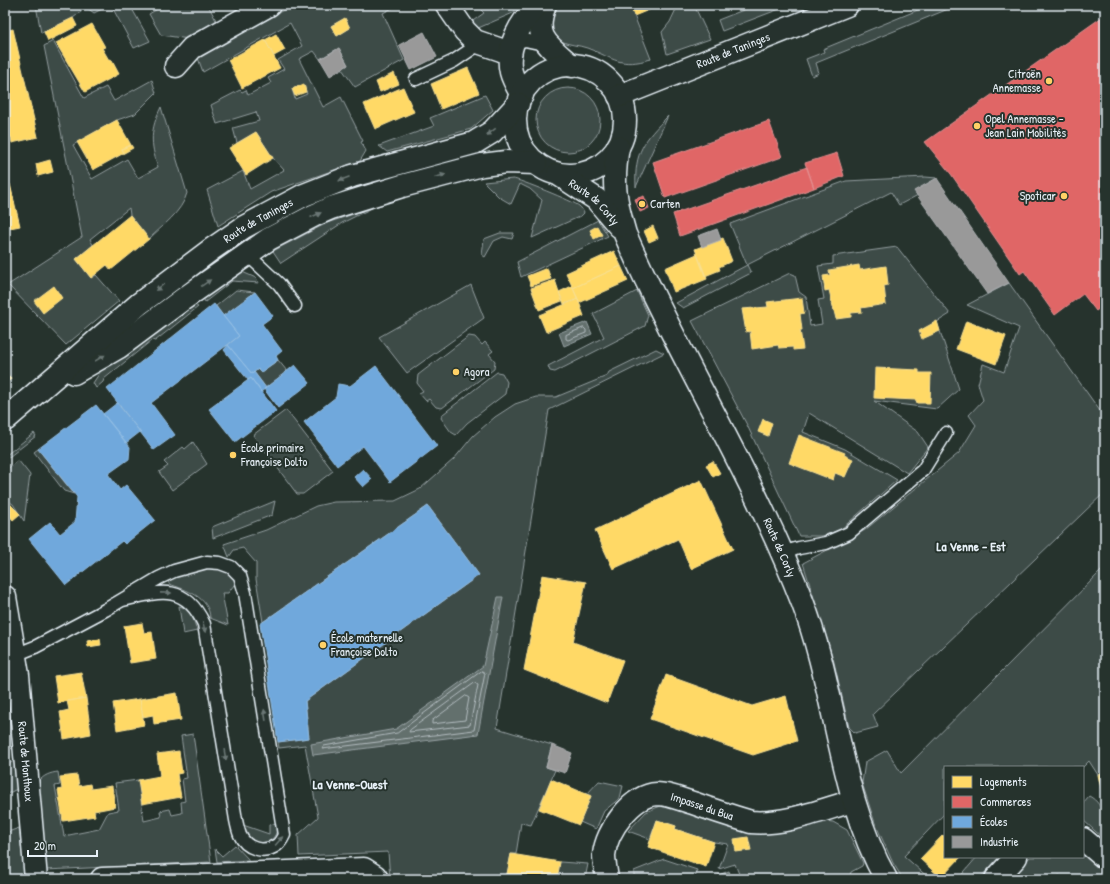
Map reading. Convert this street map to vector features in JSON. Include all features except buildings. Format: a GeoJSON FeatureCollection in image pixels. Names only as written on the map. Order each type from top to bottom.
{"type":"FeatureCollection","features":[{"type":"Feature","properties":{"kind":"street"},"geometry":{"type":"LineString","coordinates":[[176,66],[192,48],[269,5]]}},
{"type":"Feature","properties":{"kind":"street"},"geometry":{"type":"LineString","coordinates":[[447,5],[465,31],[479,44],[512,48]]}},
{"type":"Feature","properties":{"kind":"street"},"geometry":{"type":"LineString","coordinates":[[520,99],[512,74],[512,48],[528,16],[538,5]]}},
{"type":"Feature","properties":{"kind":"street"},"geometry":{"type":"LineString","coordinates":[[545,5],[540,26],[542,37],[548,45],[572,66]]}},
{"type":"Feature","properties":{"kind":"street","name":"Route de Taninges"},"geometry":{"type":"LineString","coordinates":[[619,96],[847,5]]}},
{"type":"Feature","properties":{"kind":"street"},"geometry":{"type":"LineString","coordinates":[[572,66],[597,73],[605,78],[619,96],[625,119],[624,129],[618,148],[605,163],[588,172],[578,175],[558,174],[550,172],[536,163],[525,151],[518,136],[515,120],[520,99],[534,79],[543,73],[557,68],[572,66]]}},
{"type":"Feature","properties":{"kind":"street","name":"Route de Taninges"},"geometry":{"type":"LineString","coordinates":[[5,420],[30,400],[139,304],[244,227],[304,194],[352,176],[474,143],[492,132],[520,99]]}},
{"type":"Feature","properties":{"kind":"street","name":"Route de Corly"},"geometry":{"type":"LineString","coordinates":[[618,148],[614,172],[616,203],[625,234]]}},
{"type":"Feature","properties":{"kind":"street","name":"Route de Taninges"},"geometry":{"type":"LineString","coordinates":[[30,400],[119,347],[182,300],[284,230],[331,208],[402,186],[482,165],[506,162],[536,163]]}},
{"type":"Feature","properties":{"kind":"street","name":"Route de Corly"},"geometry":{"type":"LineString","coordinates":[[558,174],[596,199],[606,208],[625,234],[753,491],[782,553],[802,601],[810,625],[853,801],[882,878]]}},
{"type":"Feature","properties":{"kind":"street","name":"Route de Monthoux"},"geometry":{"type":"LineString","coordinates":[[5,596],[14,654],[36,879]]}},
{"type":"Feature","properties":{"kind":"street","name":"Impasse du Bua"},"geometry":{"type":"LineString","coordinates":[[606,879],[604,854],[609,836],[615,824],[627,811],[647,797],[658,794],[672,796],[744,820],[762,823],[780,822],[853,801]]}},
{"type":"Feature","properties":{"kind":"street"},"geometry":{"type":"LineString","coordinates":[[1084,840],[1105,858]]}},
{"type":"Feature","properties":{"kind":"street"},"geometry":{"type":"LineString","coordinates":[[996,879],[1015,858]]}},
{"type":"Feature","properties":{"kind":"street"},"geometry":{"type":"LineString","coordinates":[[117,879],[364,869],[377,879]]}},
{"type":"Feature","properties":{"kind":"lane"},"geometry":{"type":"LineString","coordinates":[[512,48],[525,40],[548,45]]}},
{"type":"Feature","properties":{"kind":"lane"},"geometry":{"type":"LineString","coordinates":[[416,79],[454,61],[479,44]]}},
{"type":"Feature","properties":{"kind":"lane"},"geometry":{"type":"LineString","coordinates":[[248,254],[279,284],[295,306]]}},
{"type":"Feature","properties":{"kind":"lane"},"geometry":{"type":"LineString","coordinates":[[782,553],[826,543],[848,533],[923,470],[946,432]]}},
{"type":"Feature","properties":{"kind":"lane"},"geometry":{"type":"LineString","coordinates":[[14,654],[35,646],[123,600],[159,578],[174,571],[207,562],[231,566],[240,576],[252,632],[284,835],[278,845],[269,849],[259,850],[245,843],[240,836],[236,820],[204,624],[197,611],[189,601],[182,596],[171,592],[152,593],[123,600]]}},
{"type":"Feature","properties":{"kind":"shaded area"},"geometry":{"type":"Polygon","coordinates":[[[36,5],[74,5],[82,11],[73,18],[41,33],[36,5]]]}},
{"type":"Feature","properties":{"kind":"shaded area"},"geometry":{"type":"Polygon","coordinates":[[[83,5],[110,5],[94,13],[83,5]]]}},
{"type":"Feature","properties":{"kind":"shaded area"},"geometry":{"type":"Polygon","coordinates":[[[111,5],[121,5],[124,10],[131,7],[150,41],[134,48],[111,5]]]}},
{"type":"Feature","properties":{"kind":"shaded area"},"geometry":{"type":"Polygon","coordinates":[[[164,5],[208,5],[218,24],[189,39],[161,35],[149,14],[164,5]]]}},
{"type":"Feature","properties":{"kind":"shaded area"},"geometry":{"type":"Polygon","coordinates":[[[293,5],[398,5],[383,13],[404,60],[355,87],[342,69],[348,65],[339,48],[320,59],[314,51],[299,59],[323,107],[341,97],[363,141],[361,142],[366,151],[360,161],[271,192],[218,226],[207,190],[243,171],[250,189],[284,170],[273,158],[256,132],[237,143],[233,128],[259,121],[256,112],[217,124],[211,105],[240,90],[242,92],[246,90],[248,95],[271,83],[268,78],[284,69],[278,60],[302,46],[290,23],[203,72],[198,58],[203,53],[293,5]],[[345,19],[331,26],[337,36],[350,28],[345,19]],[[304,85],[292,89],[295,99],[307,94],[304,85]]]}},
{"type":"Feature","properties":{"kind":"shaded area"},"geometry":{"type":"Polygon","coordinates":[[[486,5],[519,5],[513,13],[476,29],[470,23],[484,13],[481,10],[486,5]]]}},
{"type":"Feature","properties":{"kind":"shaded area"},"geometry":{"type":"Polygon","coordinates":[[[557,5],[630,5],[651,59],[632,63],[618,61],[587,48],[561,41],[552,29],[553,14],[557,5]]]}},
{"type":"Feature","properties":{"kind":"shaded area"},"geometry":{"type":"Polygon","coordinates":[[[678,5],[694,5],[710,39],[667,54],[662,32],[670,22],[678,5]]]}},
{"type":"Feature","properties":{"kind":"shaded area"},"geometry":{"type":"Polygon","coordinates":[[[756,5],[790,5],[722,31],[718,20],[756,5]]]}},
{"type":"Feature","properties":{"kind":"shaded area"},"geometry":{"type":"Polygon","coordinates":[[[930,5],[958,5],[816,63],[819,73],[812,76],[806,59],[824,52],[823,49],[930,5]]]}},
{"type":"Feature","properties":{"kind":"shaded area"},"geometry":{"type":"Polygon","coordinates":[[[53,41],[84,98],[106,87],[114,101],[152,80],[156,93],[135,114],[117,120],[73,145],[92,179],[127,159],[138,178],[158,167],[152,137],[157,115],[161,107],[187,193],[181,206],[149,239],[130,215],[129,208],[90,239],[93,245],[76,259],[91,278],[96,275],[119,301],[66,345],[8,285],[82,237],[44,46],[53,41]]]}},
{"type":"Feature","properties":{"kind":"shaded area"},"geometry":{"type":"Polygon","coordinates":[[[562,88],[574,88],[591,97],[598,108],[600,120],[598,132],[591,143],[574,152],[562,152],[550,147],[541,138],[536,126],[536,114],[541,102],[550,93],[562,88]]]}},
{"type":"Feature","properties":{"kind":"shaded area"},"geometry":{"type":"Polygon","coordinates":[[[485,95],[493,110],[471,129],[387,152],[379,146],[434,126],[430,118],[485,95]]]}},
{"type":"Feature","properties":{"kind":"shaded area"},"geometry":{"type":"Polygon","coordinates":[[[668,116],[636,187],[637,165],[642,147],[653,132],[668,116]]]}},
{"type":"Feature","properties":{"kind":"shaded area"},"geometry":{"type":"Polygon","coordinates":[[[925,177],[937,178],[918,195],[899,205],[891,192],[747,265],[730,224],[846,181],[925,177]]]}},
{"type":"Feature","properties":{"kind":"shaded area"},"geometry":{"type":"Polygon","coordinates":[[[513,179],[535,186],[575,204],[580,207],[584,213],[581,216],[532,238],[542,200],[530,189],[520,184],[511,204],[499,197],[484,182],[513,179]]]}},
{"type":"Feature","properties":{"kind":"shaded area"},"geometry":{"type":"Polygon","coordinates":[[[374,207],[342,223],[281,263],[273,251],[327,223],[374,207]]]}},
{"type":"Feature","properties":{"kind":"shaded area"},"geometry":{"type":"Polygon","coordinates":[[[598,220],[608,236],[521,277],[517,262],[598,220]]]}},
{"type":"Feature","properties":{"kind":"shaded area"},"geometry":{"type":"Polygon","coordinates":[[[500,233],[514,233],[512,239],[503,237],[494,241],[485,257],[482,255],[484,239],[500,233]]]}},
{"type":"Feature","properties":{"kind":"shaded area"},"geometry":{"type":"Polygon","coordinates":[[[897,247],[950,314],[937,322],[959,389],[937,409],[874,401],[918,432],[928,447],[907,473],[809,413],[803,432],[845,449],[897,480],[840,530],[822,536],[799,536],[747,425],[692,321],[790,273],[795,275],[799,292],[806,297],[810,326],[822,324],[818,300],[824,299],[818,266],[833,264],[833,256],[897,247]]]}},
{"type":"Feature","properties":{"kind":"shaded area"},"geometry":{"type":"Polygon","coordinates":[[[747,265],[751,273],[683,308],[676,303],[747,265]]]}},
{"type":"Feature","properties":{"kind":"shaded area"},"geometry":{"type":"Polygon","coordinates":[[[240,271],[256,278],[259,283],[232,281],[205,302],[201,294],[240,271]]]}},
{"type":"Feature","properties":{"kind":"shaded area"},"geometry":{"type":"Polygon","coordinates":[[[1009,283],[1105,418],[1105,492],[873,714],[878,727],[855,733],[849,727],[834,662],[803,563],[865,530],[959,453],[976,425],[969,415],[983,400],[978,384],[983,364],[1004,372],[1019,328],[967,305],[1009,283]]]}},
{"type":"Feature","properties":{"kind":"shaded area"},"geometry":{"type":"Polygon","coordinates":[[[471,285],[484,318],[407,373],[379,337],[471,285]]]}},
{"type":"Feature","properties":{"kind":"shaded area"},"geometry":{"type":"Polygon","coordinates":[[[236,290],[255,292],[223,316],[216,306],[236,290]]]}},
{"type":"Feature","properties":{"kind":"shaded area"},"geometry":{"type":"Polygon","coordinates":[[[637,291],[648,315],[645,326],[555,372],[550,371],[548,366],[604,337],[593,314],[637,291]]]}},
{"type":"Feature","properties":{"kind":"shaded area"},"geometry":{"type":"Polygon","coordinates":[[[195,305],[198,307],[155,341],[152,340],[104,379],[103,382],[96,388],[93,383],[108,360],[181,308],[185,312],[195,305]]]}},
{"type":"Feature","properties":{"kind":"shaded area","name":"Agora"},"geometry":{"type":"Polygon","coordinates":[[[469,336],[475,337],[482,345],[485,342],[493,351],[489,354],[495,361],[494,369],[442,408],[436,407],[429,399],[426,401],[419,393],[423,391],[417,383],[418,375],[469,336]]]}},
{"type":"Feature","properties":{"kind":"shaded area"},"geometry":{"type":"Polygon","coordinates":[[[656,349],[664,353],[549,410],[497,728],[552,745],[546,767],[555,770],[531,825],[521,823],[516,854],[511,854],[506,879],[390,879],[388,852],[299,856],[298,835],[318,817],[305,745],[279,748],[278,742],[309,738],[305,701],[479,575],[428,506],[263,622],[256,579],[256,563],[243,548],[234,550],[229,557],[224,544],[266,530],[316,506],[334,502],[395,501],[420,489],[454,459],[473,436],[495,417],[515,404],[536,397],[556,397],[607,376],[609,372],[656,349]]]}},
{"type":"Feature","properties":{"kind":"shaded area"},"geometry":{"type":"Polygon","coordinates":[[[278,360],[287,371],[266,388],[254,372],[258,369],[261,372],[278,360]]]}},
{"type":"Feature","properties":{"kind":"shaded area"},"geometry":{"type":"Polygon","coordinates":[[[497,372],[502,373],[507,382],[505,394],[467,423],[456,435],[451,432],[441,418],[443,414],[497,372]]]}},
{"type":"Feature","properties":{"kind":"shaded area"},"geometry":{"type":"Polygon","coordinates":[[[286,410],[333,471],[303,494],[297,494],[253,435],[286,410]]]}},
{"type":"Feature","properties":{"kind":"shaded area"},"geometry":{"type":"Polygon","coordinates":[[[34,433],[36,436],[5,460],[5,456],[34,433]]]}},
{"type":"Feature","properties":{"kind":"shaded area"},"geometry":{"type":"Polygon","coordinates":[[[193,442],[207,464],[172,490],[159,472],[168,466],[164,462],[183,447],[185,449],[193,442]]]}},
{"type":"Feature","properties":{"kind":"shaded area"},"geometry":{"type":"Polygon","coordinates":[[[38,449],[74,494],[64,491],[34,452],[38,449]]]}},
{"type":"Feature","properties":{"kind":"shaded area"},"geometry":{"type":"Polygon","coordinates":[[[18,460],[30,475],[24,521],[13,504],[10,502],[5,505],[5,471],[18,460]]]}},
{"type":"Feature","properties":{"kind":"shaded area"},"geometry":{"type":"Polygon","coordinates":[[[275,501],[272,515],[213,538],[212,527],[275,501]]]}},
{"type":"Feature","properties":{"kind":"shaded area"},"geometry":{"type":"Polygon","coordinates":[[[209,567],[224,570],[237,581],[228,593],[222,593],[228,625],[210,618],[206,605],[196,595],[169,584],[168,579],[209,567]]]}},
{"type":"Feature","properties":{"kind":"shaded area"},"geometry":{"type":"Polygon","coordinates":[[[1105,567],[1105,773],[1098,775],[1089,761],[1084,766],[944,766],[944,814],[904,856],[930,879],[903,879],[893,863],[875,823],[862,783],[865,762],[887,750],[901,773],[1105,567]]]}},
{"type":"Feature","properties":{"kind":"shaded area"},"geometry":{"type":"Polygon","coordinates":[[[179,606],[183,607],[189,612],[197,631],[183,634],[179,606]]]}},
{"type":"Feature","properties":{"kind":"shaded area"},"geometry":{"type":"Polygon","coordinates":[[[7,679],[13,748],[5,751],[5,681],[7,679]]]}},
{"type":"Feature","properties":{"kind":"shaded area"},"geometry":{"type":"Polygon","coordinates":[[[193,734],[211,862],[46,870],[38,782],[40,780],[47,775],[58,772],[60,785],[55,786],[64,836],[99,829],[108,812],[119,810],[115,783],[138,780],[144,821],[161,817],[160,811],[170,809],[172,815],[182,813],[181,802],[185,801],[182,779],[187,778],[181,736],[193,734]]]}},
{"type":"Feature","properties":{"kind":"shaded area"},"geometry":{"type":"Polygon","coordinates":[[[14,761],[17,789],[5,795],[5,766],[14,761]]]}},
{"type":"Feature","properties":{"kind":"shaded area"},"geometry":{"type":"Polygon","coordinates":[[[599,781],[623,786],[620,798],[604,811],[596,829],[580,822],[591,796],[587,794],[599,781]]]}},
{"type":"Feature","properties":{"kind":"shaded area"},"geometry":{"type":"Polygon","coordinates":[[[1089,796],[1099,804],[1104,821],[1105,840],[1084,821],[1084,802],[1089,796]]]}},
{"type":"Feature","properties":{"kind":"shaded area"},"geometry":{"type":"Polygon","coordinates":[[[663,805],[833,822],[847,830],[863,863],[862,866],[851,872],[849,879],[741,879],[735,864],[719,869],[728,844],[714,842],[675,829],[676,826],[657,820],[650,839],[628,831],[646,812],[663,805]]]}},
{"type":"Feature","properties":{"kind":"shaded area"},"geometry":{"type":"Polygon","coordinates":[[[277,823],[277,831],[274,837],[263,843],[250,839],[243,825],[269,834],[269,825],[277,823]]]}},
{"type":"Feature","properties":{"kind":"shaded area"},"geometry":{"type":"Polygon","coordinates":[[[19,828],[24,869],[28,879],[5,879],[5,837],[9,835],[8,832],[19,828]]]}},
{"type":"Feature","properties":{"kind":"shaded area"},"geometry":{"type":"Polygon","coordinates":[[[235,845],[249,860],[217,862],[215,849],[222,856],[235,845]]]}},
{"type":"Feature","properties":{"kind":"shaded area"},"geometry":{"type":"Polygon","coordinates":[[[1084,854],[1105,872],[1105,879],[1064,879],[1059,875],[1055,879],[1010,879],[1029,858],[1084,858],[1084,854]]]}},
{"type":"Feature","properties":{"kind":"shaded area"},"geometry":{"type":"Polygon","coordinates":[[[976,858],[998,858],[979,879],[958,879],[976,858]]]}},
{"type":"Feature","properties":{"kind":"shaded area"},"geometry":{"type":"Polygon","coordinates":[[[664,859],[697,870],[695,879],[634,879],[634,871],[664,859]]]}},
{"type":"Feature","properties":{"kind":"shaded area"},"geometry":{"type":"Polygon","coordinates":[[[560,862],[588,864],[585,879],[557,879],[560,862]]]}},
{"type":"Feature","properties":{"kind":"water"},"geometry":{"type":"Polygon","coordinates":[[[587,322],[592,334],[564,346],[559,333],[587,322]]]}},
{"type":"Feature","properties":{"kind":"water"},"geometry":{"type":"Polygon","coordinates":[[[498,597],[503,597],[478,734],[313,755],[311,744],[396,729],[483,666],[498,597]]]}},
{"type":"Feature","properties":{"kind":"water"},"geometry":{"type":"Polygon","coordinates":[[[729,871],[732,879],[708,879],[729,871]]]}},
{"type":"Feature","properties":{"kind":"place","name":"Citroën Annemasse"},"geometry":{"type":"Point","coordinates":[1049,81]}},
{"type":"Feature","properties":{"kind":"place","name":"Opel Annemasse - Jean Lain Mobilités"},"geometry":{"type":"Point","coordinates":[977,126]}},
{"type":"Feature","properties":{"kind":"place","name":"Spoticar"},"geometry":{"type":"Point","coordinates":[1064,196]}},
{"type":"Feature","properties":{"kind":"place","name":"Carten"},"geometry":{"type":"Point","coordinates":[642,204]}},
{"type":"Feature","properties":{"kind":"place","name":"Agora"},"geometry":{"type":"Point","coordinates":[456,372]}},
{"type":"Feature","properties":{"kind":"place","name":"École primaire Françoise Dolto"},"geometry":{"type":"Point","coordinates":[233,455]}},
{"type":"Feature","properties":{"kind":"place","name":"École maternelle Françoise Dolto"},"geometry":{"type":"Point","coordinates":[323,645]}},
{"type":"Feature","properties":{"kind":"district","name":"La Venne - Est"},"geometry":{"type":"Point","coordinates":[971,546]}},
{"type":"Feature","properties":{"kind":"district","name":"La Venne-Ouest"},"geometry":{"type":"Point","coordinates":[350,784]}}]}
